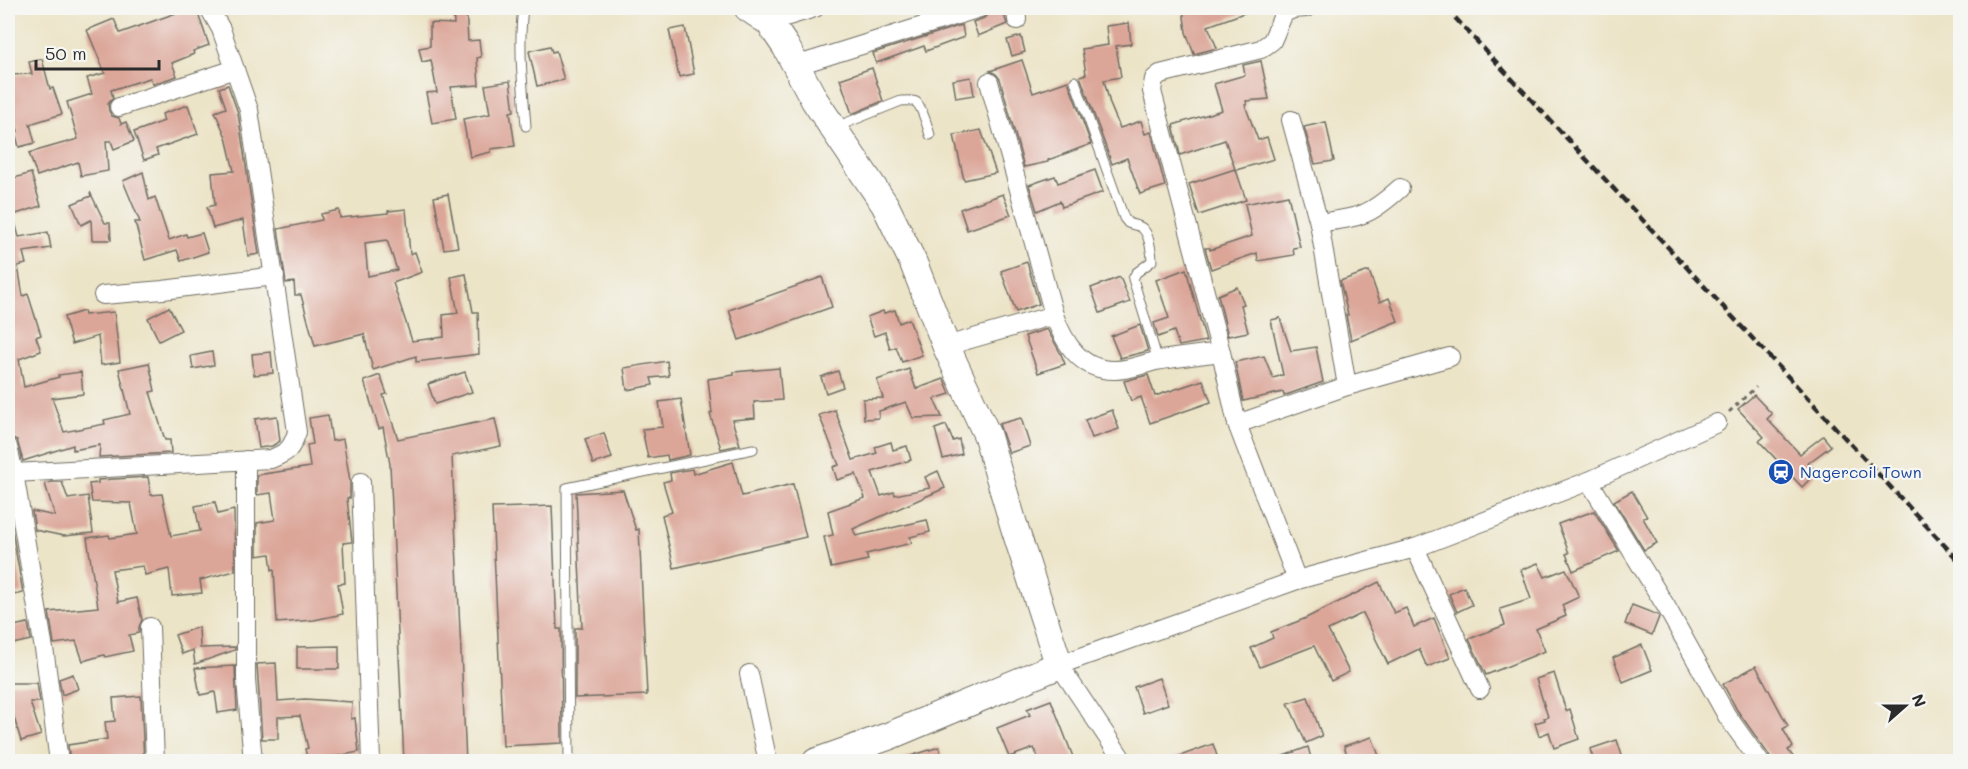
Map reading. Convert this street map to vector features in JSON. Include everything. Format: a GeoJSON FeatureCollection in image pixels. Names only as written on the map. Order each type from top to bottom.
{"type":"FeatureCollection","features":[{"type":"Feature","properties":{"kind":"street"},"geometry":{"type":"LineString","coordinates":[[11,473],[271,459],[285,454],[292,446],[297,432],[249,111],[221,29],[209,8]]}},
{"type":"Feature","properties":{"kind":"street"},"geometry":{"type":"LineString","coordinates":[[758,14],[815,8]]}},
{"type":"Feature","properties":{"kind":"street"},"geometry":{"type":"LineString","coordinates":[[795,66],[980,8]]}},
{"type":"Feature","properties":{"kind":"street"},"geometry":{"type":"LineString","coordinates":[[1297,580],[1238,424],[1152,84],[1160,74],[1261,50],[1272,41],[1284,13],[1293,9],[1306,8]]}},
{"type":"Feature","properties":{"kind":"street"},"geometry":{"type":"LineString","coordinates":[[758,14],[786,47],[815,101],[885,205],[913,262],[946,346],[987,435],[1059,664],[1124,762]]}},
{"type":"Feature","properties":{"kind":"street"},"geometry":{"type":"LineString","coordinates":[[119,107],[235,69]]}},
{"type":"Feature","properties":{"kind":"street"},"geometry":{"type":"LineString","coordinates":[[989,82],[1054,315],[1068,346],[1091,366],[1114,370],[1221,352]]}},
{"type":"Feature","properties":{"kind":"street"},"geometry":{"type":"LineString","coordinates":[[1290,120],[1319,224],[1347,386]]}},
{"type":"Feature","properties":{"kind":"street"},"geometry":{"type":"LineString","coordinates":[[1319,224],[1356,217],[1371,211],[1400,188]]}},
{"type":"Feature","properties":{"kind":"street"},"geometry":{"type":"LineString","coordinates":[[103,295],[275,276]]}},
{"type":"Feature","properties":{"kind":"street"},"geometry":{"type":"LineString","coordinates":[[946,346],[1054,315]]}},
{"type":"Feature","properties":{"kind":"street"},"geometry":{"type":"LineString","coordinates":[[1238,424],[1347,386],[1450,357]]}},
{"type":"Feature","properties":{"kind":"street"},"geometry":{"type":"LineString","coordinates":[[816,762],[889,736],[1059,664],[1297,580],[1415,548],[1588,481],[1717,423]]}},
{"type":"Feature","properties":{"kind":"street"},"geometry":{"type":"LineString","coordinates":[[8,447],[45,655],[60,762]]}},
{"type":"Feature","properties":{"kind":"street"},"geometry":{"type":"LineString","coordinates":[[246,460],[246,680],[253,762]]}},
{"type":"Feature","properties":{"kind":"street"},"geometry":{"type":"LineString","coordinates":[[1588,481],[1667,608],[1727,716],[1760,762]]}},
{"type":"Feature","properties":{"kind":"street"},"geometry":{"type":"LineString","coordinates":[[360,482],[370,762]]}},
{"type":"Feature","properties":{"kind":"street"},"geometry":{"type":"LineString","coordinates":[[1415,548],[1480,689]]}},
{"type":"Feature","properties":{"kind":"street"},"geometry":{"type":"LineString","coordinates":[[150,627],[155,762]]}},
{"type":"Feature","properties":{"kind":"street"},"geometry":{"type":"LineString","coordinates":[[749,674],[768,762]]}},
{"type":"Feature","properties":{"kind":"lane"},"geometry":{"type":"LineString","coordinates":[[523,8],[521,62],[526,126]]}},
{"type":"Feature","properties":{"kind":"lane"},"geometry":{"type":"LineString","coordinates":[[1075,81],[1124,218],[1128,224],[1144,230],[1147,236],[1152,261],[1136,273],[1134,279],[1158,361]]}},
{"type":"Feature","properties":{"kind":"lane"},"geometry":{"type":"LineString","coordinates":[[833,128],[901,101],[909,100],[916,102],[930,135]]}},
{"type":"Feature","properties":{"kind":"lane"},"geometry":{"type":"LineString","coordinates":[[569,762],[567,488],[753,449]]}},
{"type":"Feature","properties":{"kind":"path"},"geometry":{"type":"LineString","coordinates":[[1717,423],[1756,387]]}},
{"type":"Feature","properties":{"kind":"building"},"geometry":{"type":"Polygon","coordinates":[[[190,8],[196,8],[209,45],[172,63],[177,76],[153,84],[150,78],[111,90],[113,98],[108,104],[109,111],[112,116],[119,118],[121,124],[126,122],[134,141],[114,149],[111,141],[106,141],[108,171],[81,176],[78,162],[37,176],[29,153],[78,139],[67,102],[92,94],[87,78],[105,73],[87,30],[114,19],[120,33],[190,8]]]}},
{"type":"Feature","properties":{"kind":"building"},"geometry":{"type":"Polygon","coordinates":[[[453,8],[466,8],[468,41],[479,40],[481,57],[477,58],[479,85],[451,87],[456,119],[432,123],[426,93],[437,92],[431,60],[422,62],[419,48],[430,46],[430,23],[454,24],[453,8]]]}},
{"type":"Feature","properties":{"kind":"building"},"geometry":{"type":"Polygon","coordinates":[[[1002,8],[1007,24],[978,36],[973,22],[1002,8]]]}},
{"type":"Feature","properties":{"kind":"building"},"geometry":{"type":"Polygon","coordinates":[[[1183,8],[1255,9],[1208,26],[1217,48],[1194,54],[1186,32],[1183,8]]]}},
{"type":"Feature","properties":{"kind":"building"},"geometry":{"type":"Polygon","coordinates":[[[1129,23],[1131,44],[1116,46],[1121,77],[1104,80],[1110,104],[1120,128],[1141,121],[1145,134],[1151,132],[1165,186],[1140,194],[1127,158],[1112,164],[1080,76],[1086,74],[1082,49],[1108,45],[1106,26],[1129,23]]]}},
{"type":"Feature","properties":{"kind":"building"},"geometry":{"type":"Polygon","coordinates":[[[962,25],[964,37],[926,51],[924,46],[876,63],[873,53],[962,25]]]}},
{"type":"Feature","properties":{"kind":"building"},"geometry":{"type":"Polygon","coordinates":[[[685,27],[694,74],[679,77],[669,30],[685,27]]]}},
{"type":"Feature","properties":{"kind":"building"},"geometry":{"type":"Polygon","coordinates":[[[1021,36],[1025,52],[1012,56],[1007,40],[1021,36]]]}},
{"type":"Feature","properties":{"kind":"building"},"geometry":{"type":"Polygon","coordinates":[[[550,46],[552,52],[556,51],[564,80],[537,86],[529,51],[550,46]]]}},
{"type":"Feature","properties":{"kind":"building"},"geometry":{"type":"Polygon","coordinates":[[[42,59],[50,89],[53,88],[62,114],[30,124],[35,143],[19,147],[15,132],[18,131],[10,103],[8,103],[8,75],[32,74],[29,62],[42,59]]]}},
{"type":"Feature","properties":{"kind":"building"},"geometry":{"type":"Polygon","coordinates":[[[1022,60],[1033,93],[1068,81],[1091,144],[1048,160],[1048,162],[1024,167],[1000,79],[990,71],[1022,60]]]}},
{"type":"Feature","properties":{"kind":"building"},"geometry":{"type":"Polygon","coordinates":[[[1261,61],[1269,99],[1246,101],[1247,105],[1245,105],[1258,140],[1267,137],[1274,159],[1236,170],[1246,200],[1199,215],[1189,184],[1235,169],[1225,140],[1180,155],[1173,125],[1222,110],[1214,84],[1245,75],[1243,65],[1261,61]]]}},
{"type":"Feature","properties":{"kind":"building"},"geometry":{"type":"Polygon","coordinates":[[[872,68],[883,101],[852,114],[840,79],[872,68]]]}},
{"type":"Feature","properties":{"kind":"building"},"geometry":{"type":"Polygon","coordinates":[[[971,77],[974,95],[956,98],[953,80],[971,77]]]}},
{"type":"Feature","properties":{"kind":"building"},"geometry":{"type":"Polygon","coordinates":[[[510,81],[514,111],[510,112],[515,146],[491,149],[491,152],[470,157],[463,119],[490,114],[485,85],[510,81]]]}},
{"type":"Feature","properties":{"kind":"building"},"geometry":{"type":"Polygon","coordinates":[[[228,85],[238,113],[259,254],[248,256],[243,220],[213,228],[207,207],[215,205],[212,173],[234,171],[226,137],[215,112],[226,108],[219,88],[228,85]]]}},
{"type":"Feature","properties":{"kind":"building"},"geometry":{"type":"Polygon","coordinates":[[[188,105],[198,134],[156,149],[158,155],[144,160],[134,132],[164,121],[162,114],[188,105]]]}},
{"type":"Feature","properties":{"kind":"building"},"geometry":{"type":"Polygon","coordinates":[[[1326,122],[1334,161],[1315,164],[1304,127],[1326,122]]]}},
{"type":"Feature","properties":{"kind":"building"},"geometry":{"type":"Polygon","coordinates":[[[981,130],[996,173],[964,180],[954,135],[981,130]]]}},
{"type":"Feature","properties":{"kind":"building"},"geometry":{"type":"Polygon","coordinates":[[[1095,170],[1103,192],[1062,207],[1060,201],[1037,211],[1029,185],[1055,176],[1058,183],[1095,170]]]}},
{"type":"Feature","properties":{"kind":"building"},"geometry":{"type":"Polygon","coordinates":[[[143,172],[149,200],[155,197],[169,240],[186,234],[187,237],[202,233],[208,252],[181,261],[177,250],[145,260],[135,222],[140,222],[123,181],[143,172]]]}},
{"type":"Feature","properties":{"kind":"building"},"geometry":{"type":"Polygon","coordinates":[[[31,173],[41,206],[13,215],[19,237],[48,232],[51,248],[23,252],[26,264],[18,266],[23,296],[28,294],[41,335],[36,337],[41,351],[19,359],[24,387],[59,377],[58,375],[81,372],[83,394],[52,398],[64,432],[105,424],[104,420],[130,414],[119,369],[149,363],[155,391],[150,392],[165,440],[170,440],[171,453],[99,457],[100,445],[73,450],[73,445],[23,461],[17,440],[8,436],[8,180],[31,173]]]}},
{"type":"Feature","properties":{"kind":"building"},"geometry":{"type":"Polygon","coordinates":[[[90,192],[105,223],[110,223],[111,240],[92,240],[91,220],[81,225],[72,204],[91,196],[90,192]]]}},
{"type":"Feature","properties":{"kind":"building"},"geometry":{"type":"Polygon","coordinates":[[[448,194],[458,247],[444,249],[434,197],[448,194]]]}},
{"type":"Feature","properties":{"kind":"building"},"geometry":{"type":"Polygon","coordinates":[[[1003,194],[1011,215],[967,230],[960,209],[1003,194]]]}},
{"type":"Feature","properties":{"kind":"building"},"geometry":{"type":"Polygon","coordinates":[[[1288,195],[1300,247],[1293,248],[1294,255],[1258,261],[1257,253],[1211,269],[1205,248],[1210,248],[1210,250],[1252,236],[1245,204],[1288,195]]]}},
{"type":"Feature","properties":{"kind":"building"},"geometry":{"type":"Polygon","coordinates":[[[406,209],[410,254],[415,252],[422,272],[393,283],[412,341],[444,337],[443,315],[458,313],[451,277],[466,274],[473,312],[478,312],[479,354],[416,362],[416,356],[373,370],[364,334],[315,346],[301,295],[295,295],[294,282],[286,283],[278,229],[322,220],[321,214],[339,210],[340,218],[388,213],[388,211],[406,209]],[[387,240],[365,243],[368,276],[397,270],[387,240]]]}},
{"type":"Feature","properties":{"kind":"building"},"geometry":{"type":"Polygon","coordinates":[[[1027,262],[1039,304],[1016,312],[1001,271],[1027,262]]]}},
{"type":"Feature","properties":{"kind":"building"},"geometry":{"type":"Polygon","coordinates":[[[1186,269],[1206,341],[1179,346],[1174,331],[1158,337],[1154,323],[1169,318],[1156,280],[1186,269]]]}},
{"type":"Feature","properties":{"kind":"building"},"geometry":{"type":"Polygon","coordinates":[[[1369,271],[1380,302],[1389,298],[1398,321],[1351,340],[1340,281],[1369,271]]]}},
{"type":"Feature","properties":{"kind":"building"},"geometry":{"type":"Polygon","coordinates":[[[822,277],[832,307],[739,340],[729,310],[822,277]]]}},
{"type":"Feature","properties":{"kind":"building"},"geometry":{"type":"Polygon","coordinates":[[[1120,277],[1130,302],[1100,313],[1091,288],[1120,277]]]}},
{"type":"Feature","properties":{"kind":"building"},"geometry":{"type":"Polygon","coordinates":[[[1237,287],[1244,304],[1241,305],[1248,332],[1228,336],[1218,295],[1237,287]]]}},
{"type":"Feature","properties":{"kind":"building"},"geometry":{"type":"Polygon","coordinates":[[[169,307],[181,330],[159,341],[148,318],[169,307]]]}},
{"type":"Feature","properties":{"kind":"building"},"geometry":{"type":"Polygon","coordinates":[[[895,310],[899,323],[909,319],[922,355],[902,362],[896,347],[890,349],[885,332],[874,336],[867,317],[883,311],[884,313],[895,310]]]}},
{"type":"Feature","properties":{"kind":"building"},"geometry":{"type":"Polygon","coordinates":[[[84,311],[85,315],[114,312],[120,362],[101,365],[98,336],[72,344],[64,317],[84,311]]]}},
{"type":"Feature","properties":{"kind":"building"},"geometry":{"type":"Polygon","coordinates":[[[1280,318],[1291,351],[1316,347],[1323,382],[1284,396],[1283,392],[1243,401],[1235,362],[1264,356],[1273,378],[1283,375],[1271,320],[1280,318]]]}},
{"type":"Feature","properties":{"kind":"building"},"geometry":{"type":"Polygon","coordinates":[[[1140,325],[1148,351],[1120,358],[1111,336],[1140,325]]]}},
{"type":"Feature","properties":{"kind":"building"},"geometry":{"type":"Polygon","coordinates":[[[1047,329],[1065,364],[1038,373],[1025,336],[1047,329]]]}},
{"type":"Feature","properties":{"kind":"building"},"geometry":{"type":"Polygon","coordinates":[[[212,352],[214,365],[193,369],[191,356],[212,352]]]}},
{"type":"Feature","properties":{"kind":"building"},"geometry":{"type":"Polygon","coordinates":[[[271,352],[273,373],[254,375],[252,354],[271,352]]]}},
{"type":"Feature","properties":{"kind":"building"},"geometry":{"type":"Polygon","coordinates":[[[667,361],[669,376],[651,378],[653,385],[627,390],[624,368],[667,361]]]}},
{"type":"Feature","properties":{"kind":"building"},"geometry":{"type":"Polygon","coordinates":[[[779,368],[782,400],[754,402],[755,418],[732,420],[740,445],[721,449],[710,414],[712,413],[708,379],[734,375],[734,372],[779,368]]]}},
{"type":"Feature","properties":{"kind":"building"},"geometry":{"type":"Polygon","coordinates":[[[909,369],[916,389],[944,379],[950,394],[934,399],[942,417],[913,418],[906,402],[879,411],[879,418],[864,419],[863,399],[883,398],[877,380],[909,369]]]}},
{"type":"Feature","properties":{"kind":"building"},"geometry":{"type":"Polygon","coordinates":[[[838,371],[843,387],[826,393],[821,377],[838,371]]]}},
{"type":"Feature","properties":{"kind":"building"},"geometry":{"type":"Polygon","coordinates":[[[465,372],[472,392],[435,404],[428,384],[465,372]]]}},
{"type":"Feature","properties":{"kind":"building"},"geometry":{"type":"Polygon","coordinates":[[[380,375],[387,394],[383,395],[398,439],[495,419],[501,446],[452,456],[466,762],[404,762],[390,464],[383,427],[379,429],[364,381],[380,375]]]}},
{"type":"Feature","properties":{"kind":"building"},"geometry":{"type":"Polygon","coordinates":[[[1148,375],[1155,396],[1203,380],[1211,402],[1150,423],[1141,397],[1131,401],[1124,381],[1148,375]]]}},
{"type":"Feature","properties":{"kind":"building"},"geometry":{"type":"Polygon","coordinates":[[[1754,395],[1772,414],[1767,419],[1800,454],[1823,436],[1831,446],[1808,463],[1817,472],[1802,487],[1759,441],[1764,437],[1738,409],[1754,395]]]}},
{"type":"Feature","properties":{"kind":"building"},"geometry":{"type":"Polygon","coordinates":[[[681,399],[690,455],[668,460],[667,455],[648,458],[642,429],[663,427],[659,402],[681,399]]]}},
{"type":"Feature","properties":{"kind":"building"},"geometry":{"type":"Polygon","coordinates":[[[835,410],[853,460],[877,453],[875,447],[891,442],[893,450],[907,446],[911,460],[872,472],[881,496],[894,492],[895,495],[930,488],[925,477],[938,471],[945,488],[853,529],[856,536],[927,520],[930,532],[910,537],[912,543],[866,554],[868,560],[831,568],[824,537],[833,535],[828,511],[865,498],[856,474],[837,480],[833,467],[839,465],[819,415],[835,410]]]}},
{"type":"Feature","properties":{"kind":"building"},"geometry":{"type":"Polygon","coordinates":[[[1112,410],[1119,429],[1092,438],[1085,420],[1112,410]]]}},
{"type":"Feature","properties":{"kind":"building"},"geometry":{"type":"Polygon","coordinates":[[[328,415],[332,441],[343,439],[350,481],[350,498],[347,498],[352,542],[343,543],[345,583],[338,584],[343,614],[314,620],[277,623],[274,569],[272,570],[270,554],[257,556],[257,523],[275,520],[271,493],[257,495],[257,475],[310,467],[307,445],[313,444],[309,418],[328,415]]]}},
{"type":"Feature","properties":{"kind":"building"},"geometry":{"type":"Polygon","coordinates":[[[277,416],[280,441],[272,446],[259,448],[255,419],[277,416]]]}},
{"type":"Feature","properties":{"kind":"building"},"geometry":{"type":"Polygon","coordinates":[[[1021,418],[1030,446],[1009,453],[999,424],[1021,418]]]}},
{"type":"Feature","properties":{"kind":"building"},"geometry":{"type":"Polygon","coordinates":[[[946,425],[953,441],[959,439],[962,454],[943,459],[935,429],[946,425]]]}},
{"type":"Feature","properties":{"kind":"building"},"geometry":{"type":"Polygon","coordinates":[[[604,433],[612,458],[593,464],[585,439],[604,433]]]}},
{"type":"Feature","properties":{"kind":"building"},"geometry":{"type":"Polygon","coordinates":[[[733,462],[742,496],[793,484],[806,537],[674,568],[662,515],[672,512],[663,482],[671,480],[670,473],[692,469],[693,474],[733,462]]]}},
{"type":"Feature","properties":{"kind":"building"},"geometry":{"type":"Polygon","coordinates":[[[148,477],[151,495],[162,494],[171,536],[200,531],[195,506],[215,502],[218,514],[234,510],[235,571],[200,580],[202,593],[172,596],[169,569],[145,575],[143,566],[112,570],[118,602],[137,598],[142,620],[139,633],[129,635],[133,651],[83,661],[76,641],[54,644],[49,612],[98,607],[87,538],[109,535],[110,538],[137,534],[131,503],[92,502],[89,484],[98,483],[98,480],[148,477]]]}},
{"type":"Feature","properties":{"kind":"building"},"geometry":{"type":"Polygon","coordinates":[[[62,482],[68,499],[88,496],[93,533],[64,536],[35,530],[32,511],[55,516],[45,484],[62,482]]]}},
{"type":"Feature","properties":{"kind":"building"},"geometry":{"type":"Polygon","coordinates":[[[623,490],[636,530],[639,529],[647,695],[575,698],[575,628],[582,628],[576,493],[623,490]]]}},
{"type":"Feature","properties":{"kind":"building"},"geometry":{"type":"Polygon","coordinates":[[[1632,491],[1647,517],[1643,518],[1657,543],[1644,550],[1614,501],[1632,491]]]}},
{"type":"Feature","properties":{"kind":"building"},"geometry":{"type":"Polygon","coordinates":[[[552,506],[557,629],[561,629],[562,743],[503,746],[492,508],[552,506]]]}},
{"type":"Feature","properties":{"kind":"building"},"geometry":{"type":"Polygon","coordinates":[[[8,507],[23,593],[8,596],[8,507]]]}},
{"type":"Feature","properties":{"kind":"building"},"geometry":{"type":"Polygon","coordinates":[[[1594,511],[1619,551],[1573,571],[1558,524],[1594,511]]]}},
{"type":"Feature","properties":{"kind":"building"},"geometry":{"type":"Polygon","coordinates":[[[1538,563],[1545,577],[1566,569],[1579,597],[1562,605],[1566,616],[1536,629],[1545,651],[1486,675],[1469,639],[1505,625],[1500,609],[1531,599],[1521,570],[1538,563]]]}},
{"type":"Feature","properties":{"kind":"building"},"geometry":{"type":"Polygon","coordinates":[[[1379,582],[1394,613],[1406,608],[1414,627],[1434,618],[1450,658],[1427,667],[1419,649],[1388,664],[1363,613],[1328,630],[1349,672],[1331,681],[1314,646],[1260,667],[1251,648],[1273,638],[1271,632],[1304,619],[1379,582]]]}},
{"type":"Feature","properties":{"kind":"building"},"geometry":{"type":"Polygon","coordinates":[[[1464,587],[1472,605],[1457,612],[1449,594],[1464,587]]]}},
{"type":"Feature","properties":{"kind":"building"},"geometry":{"type":"Polygon","coordinates":[[[1632,605],[1658,615],[1652,635],[1625,624],[1632,605]]]}},
{"type":"Feature","properties":{"kind":"building"},"geometry":{"type":"Polygon","coordinates":[[[28,623],[31,640],[8,645],[8,627],[28,623]]]}},
{"type":"Feature","properties":{"kind":"building"},"geometry":{"type":"Polygon","coordinates":[[[199,627],[200,648],[235,647],[235,650],[195,664],[193,650],[182,654],[175,635],[199,627]]]}},
{"type":"Feature","properties":{"kind":"building"},"geometry":{"type":"Polygon","coordinates":[[[1642,645],[1652,670],[1623,682],[1613,658],[1642,645]]]}},
{"type":"Feature","properties":{"kind":"building"},"geometry":{"type":"Polygon","coordinates":[[[339,646],[339,669],[297,669],[297,647],[339,646]]]}},
{"type":"Feature","properties":{"kind":"building"},"geometry":{"type":"Polygon","coordinates":[[[276,663],[278,701],[305,699],[352,702],[351,719],[355,718],[359,752],[332,757],[333,762],[308,762],[305,749],[308,748],[300,716],[278,717],[278,739],[262,739],[257,664],[276,663]]]}},
{"type":"Feature","properties":{"kind":"building"},"geometry":{"type":"Polygon","coordinates":[[[235,666],[237,710],[218,713],[215,692],[200,695],[195,668],[235,666]]]}},
{"type":"Feature","properties":{"kind":"building"},"geometry":{"type":"Polygon","coordinates":[[[1756,666],[1788,726],[1783,729],[1793,747],[1788,750],[1797,762],[1771,762],[1769,755],[1737,710],[1723,684],[1756,666]]]}},
{"type":"Feature","properties":{"kind":"building"},"geometry":{"type":"Polygon","coordinates":[[[1554,673],[1566,711],[1570,709],[1579,739],[1554,748],[1549,732],[1539,736],[1535,723],[1548,717],[1536,679],[1554,673]]]}},
{"type":"Feature","properties":{"kind":"building"},"geometry":{"type":"Polygon","coordinates":[[[73,674],[78,689],[62,695],[59,679],[73,674]]]}},
{"type":"Feature","properties":{"kind":"building"},"geometry":{"type":"Polygon","coordinates":[[[1159,678],[1168,704],[1143,713],[1134,687],[1159,678]]]}},
{"type":"Feature","properties":{"kind":"building"},"geometry":{"type":"Polygon","coordinates":[[[9,683],[37,683],[40,702],[30,702],[41,735],[21,741],[10,704],[9,683]]]}},
{"type":"Feature","properties":{"kind":"building"},"geometry":{"type":"Polygon","coordinates":[[[141,696],[144,762],[70,762],[68,745],[107,739],[105,722],[115,721],[113,698],[141,696]]]}},
{"type":"Feature","properties":{"kind":"building"},"geometry":{"type":"Polygon","coordinates":[[[1308,697],[1322,736],[1306,743],[1288,703],[1308,697]]]}},
{"type":"Feature","properties":{"kind":"building"},"geometry":{"type":"Polygon","coordinates":[[[1051,700],[1075,762],[1040,762],[1034,748],[1009,757],[997,728],[1030,715],[1027,709],[1051,700]]]}},
{"type":"Feature","properties":{"kind":"building"},"geometry":{"type":"Polygon","coordinates":[[[1372,737],[1379,756],[1363,762],[1360,762],[1358,755],[1348,758],[1344,746],[1372,737]]]}},
{"type":"Feature","properties":{"kind":"building"},"geometry":{"type":"Polygon","coordinates":[[[1617,740],[1624,762],[1594,762],[1590,749],[1617,740]]]}},
{"type":"Feature","properties":{"kind":"building"},"geometry":{"type":"Polygon","coordinates":[[[1213,744],[1219,762],[1169,762],[1169,760],[1213,744]]]}},
{"type":"Feature","properties":{"kind":"building"},"geometry":{"type":"Polygon","coordinates":[[[939,747],[944,762],[902,762],[901,759],[939,747]]]}},
{"type":"Feature","properties":{"kind":"building"},"geometry":{"type":"Polygon","coordinates":[[[1308,747],[1312,762],[1272,762],[1272,760],[1308,747]]]}},
{"type":"Feature","properties":{"kind":"railway"},"geometry":{"type":"LineString","coordinates":[[1446,8],[1960,562]]}},
{"type":"Feature","properties":{"kind":"place","name":"Nagercoil Town"},"geometry":{"type":"Point","coordinates":[1781,472]}}]}
